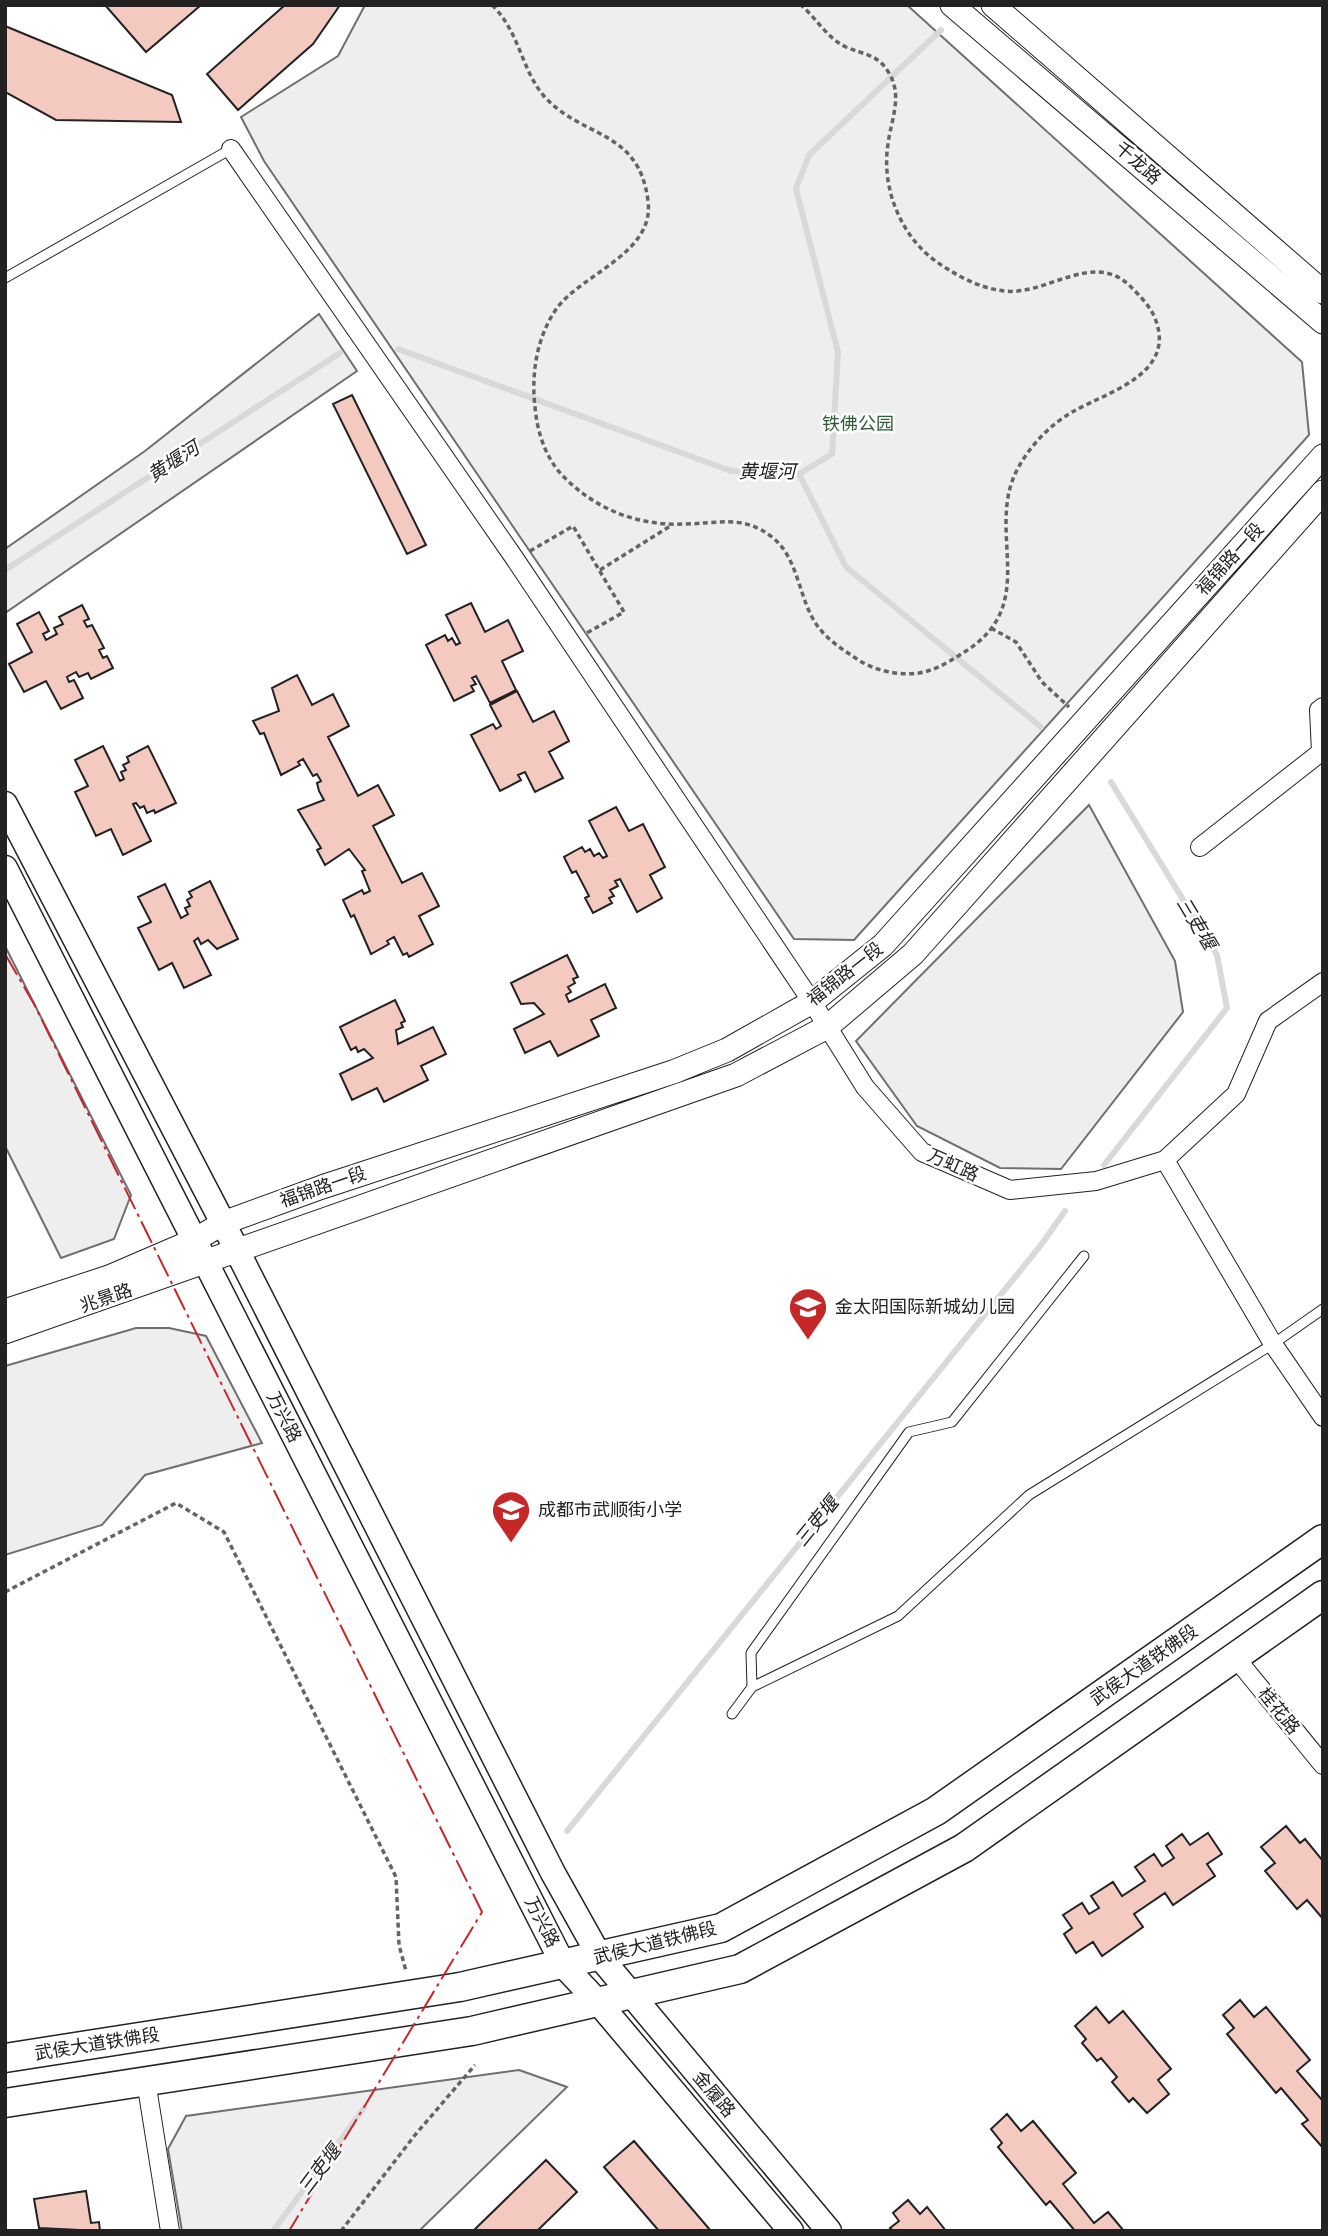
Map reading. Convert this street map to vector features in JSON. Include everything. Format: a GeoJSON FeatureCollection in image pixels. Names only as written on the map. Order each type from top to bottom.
{"type":"FeatureCollection","features":[{"type":"Feature","properties":{"kind":"main road","name":"金履路"},"geometry":{"type":"LineString","coordinates":[[5,804],[223,1223],[553,1873],[600,1957],[830,2231]]}},
{"type":"Feature","properties":{"kind":"main road","name":"万兴路"},"geometry":{"type":"LineString","coordinates":[[5,868],[564,1966],[598,2002]]}},
{"type":"Feature","properties":{"kind":"main road","name":"武侯大道铁佛段"},"geometry":{"type":"LineString","coordinates":[[5,2058],[412,1995],[564,1966],[721,1927],[936,1811],[1323,1539]]}},
{"type":"Feature","properties":{"kind":"main road"},"geometry":{"type":"LineString","coordinates":[[5,2103],[472,2031],[740,1969],[964,1848],[1323,1595]]}},
{"type":"Feature","properties":{"kind":"main road","name":"金履路"},"geometry":{"type":"LineString","coordinates":[[598,2002],[791,2231]]}},
{"type":"Feature","properties":{"kind":"street","name":"千龙路"},"geometry":{"type":"LineString","coordinates":[[952,5],[1323,322]]}},
{"type":"Feature","properties":{"kind":"street","name":"千龙路"},"geometry":{"type":"LineString","coordinates":[[993,5],[1323,292]]}},
{"type":"Feature","properties":{"kind":"street","name":"万虹路"},"geometry":{"type":"LineString","coordinates":[[231,149],[515,559],[812,1002],[865,1087],[922,1152],[1010,1190],[1096,1181],[1165,1160]]}},
{"type":"Feature","properties":{"kind":"street","name":"福锦路一段"},"geometry":{"type":"LineString","coordinates":[[195,1240],[223,1223],[322,1186],[673,1072],[727,1050],[812,1002],[883,945],[1323,456]]}},
{"type":"Feature","properties":{"kind":"street","name":"福锦路一段"},"geometry":{"type":"LineString","coordinates":[[206,1263],[736,1075],[827,1027],[912,954],[1323,492]]}},
{"type":"Feature","properties":{"kind":"street"},"geometry":{"type":"LineString","coordinates":[[1200,847],[1322,752],[1319,710],[1323,707]]}},
{"type":"Feature","properties":{"kind":"street"},"geometry":{"type":"LineString","coordinates":[[1323,982],[1268,1021],[1236,1094],[1165,1160],[1273,1344],[1323,1417]]}},
{"type":"Feature","properties":{"kind":"street","name":"兆景路"},"geometry":{"type":"LineString","coordinates":[[5,1311],[109,1277],[195,1240]]}},
{"type":"Feature","properties":{"kind":"street","name":"兆景路"},"geometry":{"type":"LineString","coordinates":[[5,1332],[206,1263]]}},
{"type":"Feature","properties":{"kind":"street","name":"桂花路"},"geometry":{"type":"LineString","coordinates":[[1236,1657],[1323,1765]]}},
{"type":"Feature","properties":{"kind":"street"},"geometry":{"type":"LineString","coordinates":[[146,2081],[170,2231]]}},
{"type":"Feature","properties":{"kind":"lane"},"geometry":{"type":"LineString","coordinates":[[5,278],[231,149]]}},
{"type":"Feature","properties":{"kind":"lane"},"geometry":{"type":"LineString","coordinates":[[752,1687],[751,1653],[909,1432],[952,1422],[1084,1255]]}},
{"type":"Feature","properties":{"kind":"lane"},"geometry":{"type":"LineString","coordinates":[[732,1714],[752,1687],[898,1616],[1029,1495],[1273,1344],[1323,1309]]}},
{"type":"Feature","properties":{"kind":"path"},"geometry":{"type":"LineString","coordinates":[[492,5],[509,24],[541,92],[554,105],[634,156],[648,199],[648,215],[640,233],[628,248],[562,302],[553,314],[533,372],[536,418],[546,449],[559,472],[589,497],[619,515],[673,524],[724,519],[752,524],[775,538],[788,556],[818,627],[838,647],[869,667],[895,674],[919,673],[942,666],[976,645],[991,628],[1007,597],[1009,498],[1015,473],[1046,430],[1072,412],[1139,379],[1151,363],[1158,344],[1157,322],[1142,298],[1124,280],[1103,272],[1083,272],[1030,290],[1004,291],[978,285],[953,273],[923,253],[899,219],[891,193],[886,161],[896,97],[894,83],[880,61],[841,45],[800,5]]}},
{"type":"Feature","properties":{"kind":"path"},"geometry":{"type":"LineString","coordinates":[[600,570],[673,524]]}},
{"type":"Feature","properties":{"kind":"path"},"geometry":{"type":"LineString","coordinates":[[515,559],[573,526],[624,612],[571,642]]}},
{"type":"Feature","properties":{"kind":"path"},"geometry":{"type":"LineString","coordinates":[[991,628],[1016,642],[1042,682],[1085,721]]}},
{"type":"Feature","properties":{"kind":"path"},"geometry":{"type":"LineString","coordinates":[[5,1592],[176,1503],[224,1532],[396,1877],[399,1945],[412,1995]]}},
{"type":"Feature","properties":{"kind":"path"},"geometry":{"type":"LineString","coordinates":[[341,2231],[415,2135],[475,2065]]}},
{"type":"Feature","properties":{"kind":"green space","name":"铁佛公园"},"geometry":{"type":"Polygon","coordinates":[[[365,5],[907,5],[1302,362],[1309,435],[854,940],[794,939],[264,161],[241,117],[338,56],[365,5]]]}},
{"type":"Feature","properties":{"kind":"green space"},"geometry":{"type":"Polygon","coordinates":[[[319,314],[357,371],[5,613],[5,549],[145,451],[319,314]]]}},
{"type":"Feature","properties":{"kind":"green space"},"geometry":{"type":"Polygon","coordinates":[[[1089,805],[1175,961],[1183,1012],[1061,1169],[1000,1168],[917,1126],[856,1041],[1089,805]]]}},
{"type":"Feature","properties":{"kind":"green space"},"geometry":{"type":"Polygon","coordinates":[[[5,946],[131,1195],[114,1239],[61,1258],[5,1146],[5,946]]]}},
{"type":"Feature","properties":{"kind":"green space"},"geometry":{"type":"Polygon","coordinates":[[[136,1328],[169,1328],[206,1336],[262,1443],[145,1475],[102,1525],[5,1555],[5,1366],[136,1328]]]}},
{"type":"Feature","properties":{"kind":"green space"},"geometry":{"type":"Polygon","coordinates":[[[519,2070],[567,2087],[419,2231],[182,2231],[168,2149],[186,2116],[519,2070]]]}},
{"type":"Feature","properties":{"kind":"building"},"geometry":{"type":"Polygon","coordinates":[[[105,5],[201,5],[146,52],[105,5]]]}},
{"type":"Feature","properties":{"kind":"building"},"geometry":{"type":"Polygon","coordinates":[[[285,5],[340,5],[313,44],[238,110],[207,74],[285,5]]]}},
{"type":"Feature","properties":{"kind":"building"},"geometry":{"type":"Polygon","coordinates":[[[5,26],[172,95],[181,122],[56,120],[5,92],[5,26]]]}},
{"type":"Feature","properties":{"kind":"building"},"geometry":{"type":"Polygon","coordinates":[[[352,395],[426,545],[407,554],[333,404],[352,395]]]}},
{"type":"Feature","properties":{"kind":"building"},"geometry":{"type":"Polygon","coordinates":[[[471,603],[485,632],[508,620],[523,651],[502,661],[516,690],[490,703],[476,676],[472,678],[476,684],[471,686],[474,691],[454,701],[426,645],[445,635],[448,641],[452,638],[456,645],[460,643],[446,615],[471,603]]]}},
{"type":"Feature","properties":{"kind":"building"},"geometry":{"type":"Polygon","coordinates":[[[82,605],[89,619],[84,621],[87,627],[92,625],[104,648],[99,650],[103,658],[107,656],[113,668],[91,679],[88,673],[79,677],[76,672],[67,677],[69,682],[74,680],[83,698],[61,709],[46,681],[24,692],[9,664],[32,652],[17,624],[39,612],[49,631],[43,634],[46,640],[57,634],[54,628],[63,624],[59,617],[82,605]]]}},
{"type":"Feature","properties":{"kind":"building"},"geometry":{"type":"Polygon","coordinates":[[[297,675],[312,705],[333,694],[349,726],[328,737],[358,796],[378,785],[394,815],[373,826],[402,883],[422,873],[439,906],[419,916],[433,944],[409,957],[407,953],[403,955],[394,937],[387,941],[389,944],[371,954],[354,915],[351,917],[343,900],[362,890],[364,894],[370,891],[362,871],[365,870],[349,849],[325,865],[317,850],[321,848],[298,810],[324,800],[317,783],[321,781],[317,774],[313,776],[303,759],[298,762],[300,765],[281,775],[264,733],[260,734],[253,721],[279,711],[272,688],[297,675]]]}},
{"type":"Feature","properties":{"kind":"building"},"geometry":{"type":"Polygon","coordinates":[[[517,691],[533,722],[554,711],[569,741],[549,752],[563,778],[535,792],[525,772],[518,775],[521,780],[500,791],[471,735],[493,724],[496,729],[501,726],[490,705],[517,691]]]}},
{"type":"Feature","properties":{"kind":"building"},"geometry":{"type":"Polygon","coordinates":[[[103,746],[120,781],[124,779],[121,772],[126,770],[123,765],[129,762],[127,757],[148,746],[176,803],[155,813],[154,810],[147,813],[144,806],[140,808],[136,803],[133,804],[151,841],[123,855],[111,829],[96,836],[75,792],[88,786],[75,760],[103,746]]]}},
{"type":"Feature","properties":{"kind":"building"},"geometry":{"type":"Polygon","coordinates":[[[616,807],[629,831],[643,824],[665,867],[650,875],[662,898],[637,912],[620,879],[615,881],[618,886],[610,890],[614,896],[609,898],[612,903],[593,913],[585,898],[589,896],[576,871],[572,873],[564,857],[582,847],[585,852],[590,849],[594,856],[599,853],[603,858],[607,856],[589,821],[616,807]]]}},
{"type":"Feature","properties":{"kind":"building"},"geometry":{"type":"Polygon","coordinates":[[[210,881],[238,939],[217,949],[208,940],[201,944],[198,938],[194,941],[211,975],[184,988],[172,963],[159,970],[138,928],[151,922],[138,897],[165,884],[181,918],[188,914],[185,908],[190,906],[187,900],[192,897],[189,892],[210,881]]]}},
{"type":"Feature","properties":{"kind":"building"},"geometry":{"type":"Polygon","coordinates":[[[567,955],[578,977],[573,979],[575,983],[568,987],[571,992],[566,995],[569,1002],[605,984],[616,1008],[591,1020],[599,1036],[558,1056],[550,1041],[525,1053],[514,1029],[544,1014],[534,1003],[521,1004],[511,983],[567,955]]]}},
{"type":"Feature","properties":{"kind":"building"},"geometry":{"type":"Polygon","coordinates":[[[395,1000],[405,1021],[401,1023],[403,1027],[396,1030],[398,1044],[433,1027],[446,1054],[421,1066],[428,1080],[384,1102],[377,1088],[352,1100],[340,1074],[373,1058],[364,1049],[358,1052],[356,1047],[351,1050],[340,1027],[395,1000]]]}},
{"type":"Feature","properties":{"kind":"building"},"geometry":{"type":"Polygon","coordinates":[[[1286,1826],[1300,1843],[1305,1839],[1323,1861],[1323,1919],[1307,1900],[1297,1909],[1265,1871],[1275,1863],[1261,1847],[1286,1826]]]}},
{"type":"Feature","properties":{"kind":"building"},"geometry":{"type":"Polygon","coordinates":[[[1208,1833],[1222,1854],[1207,1864],[1215,1876],[1173,1905],[1165,1893],[1134,1914],[1143,1927],[1102,1956],[1093,1942],[1076,1953],[1064,1934],[1072,1928],[1063,1915],[1082,1903],[1089,1914],[1099,1908],[1091,1896],[1113,1882],[1122,1896],[1145,1881],[1135,1867],[1154,1854],[1162,1866],[1174,1858],[1166,1846],[1182,1834],[1190,1845],[1208,1833]]]}},
{"type":"Feature","properties":{"kind":"building"},"geometry":{"type":"Polygon","coordinates":[[[1240,2000],[1254,2017],[1266,2007],[1310,2060],[1297,2071],[1323,2101],[1323,2148],[1302,2124],[1308,2120],[1281,2088],[1276,2093],[1227,2034],[1234,2028],[1223,2015],[1240,2000]]]}},
{"type":"Feature","properties":{"kind":"building"},"geometry":{"type":"Polygon","coordinates":[[[1096,2007],[1109,2023],[1123,2011],[1171,2069],[1158,2080],[1169,2094],[1147,2113],[1133,2098],[1129,2102],[1112,2082],[1117,2077],[1101,2058],[1097,2061],[1082,2043],[1086,2039],[1075,2026],[1096,2007]]]}},
{"type":"Feature","properties":{"kind":"building"},"geometry":{"type":"Polygon","coordinates":[[[1007,2114],[1021,2131],[1033,2121],[1076,2173],[1063,2184],[1094,2223],[1108,2212],[1124,2231],[1075,2231],[1050,2201],[1046,2205],[998,2147],[1002,2143],[991,2129],[1007,2114]]]}},
{"type":"Feature","properties":{"kind":"building"},"geometry":{"type":"Polygon","coordinates":[[[634,2141],[711,2231],[659,2231],[604,2167],[634,2141]]]}},
{"type":"Feature","properties":{"kind":"building"},"geometry":{"type":"Polygon","coordinates":[[[546,2160],[577,2192],[537,2231],[473,2231],[546,2160]]]}},
{"type":"Feature","properties":{"kind":"building"},"geometry":{"type":"Polygon","coordinates":[[[86,2191],[91,2223],[99,2222],[100,2231],[39,2228],[34,2199],[86,2191]]]}},
{"type":"Feature","properties":{"kind":"building"},"geometry":{"type":"Polygon","coordinates":[[[908,2200],[920,2214],[927,2207],[946,2231],[893,2231],[890,2228],[899,2221],[893,2213],[908,2200]]]}},
{"type":"Feature","properties":{"kind":"waterway","name":"黄堰河"},"geometry":{"type":"LineString","coordinates":[[398,349],[731,471],[799,474],[832,454],[838,352],[796,189],[809,155],[941,30]]}},
{"type":"Feature","properties":{"kind":"waterway","name":"黄堰河"},"geometry":{"type":"LineString","coordinates":[[5,570],[340,353]]}},
{"type":"Feature","properties":{"kind":"waterway","name":"三吏堰"},"geometry":{"type":"LineString","coordinates":[[799,474],[846,567],[1041,727]]}},
{"type":"Feature","properties":{"kind":"waterway","name":"三吏堰"},"geometry":{"type":"LineString","coordinates":[[1104,1165],[1227,1008],[1217,955],[1111,782]]}},
{"type":"Feature","properties":{"kind":"waterway","name":"三吏堰"},"geometry":{"type":"LineString","coordinates":[[567,1831],[1041,1245],[1065,1211]]}},
{"type":"Feature","properties":{"kind":"waterway","name":"三吏堰"},"geometry":{"type":"LineString","coordinates":[[273,2231],[364,2108]]}},
{"type":"Feature","properties":{"kind":"power"},"geometry":{"type":"LineString","coordinates":[[5,954],[34,1004],[482,1912],[289,2231]]}},
{"type":"Feature","properties":{"kind":"place","name":"金太阳国际新城幼儿园"},"geometry":{"type":"Point","coordinates":[808,1341]}},
{"type":"Feature","properties":{"kind":"place","name":"成都市武顺街小学"},"geometry":{"type":"Point","coordinates":[511,1544]}}]}
